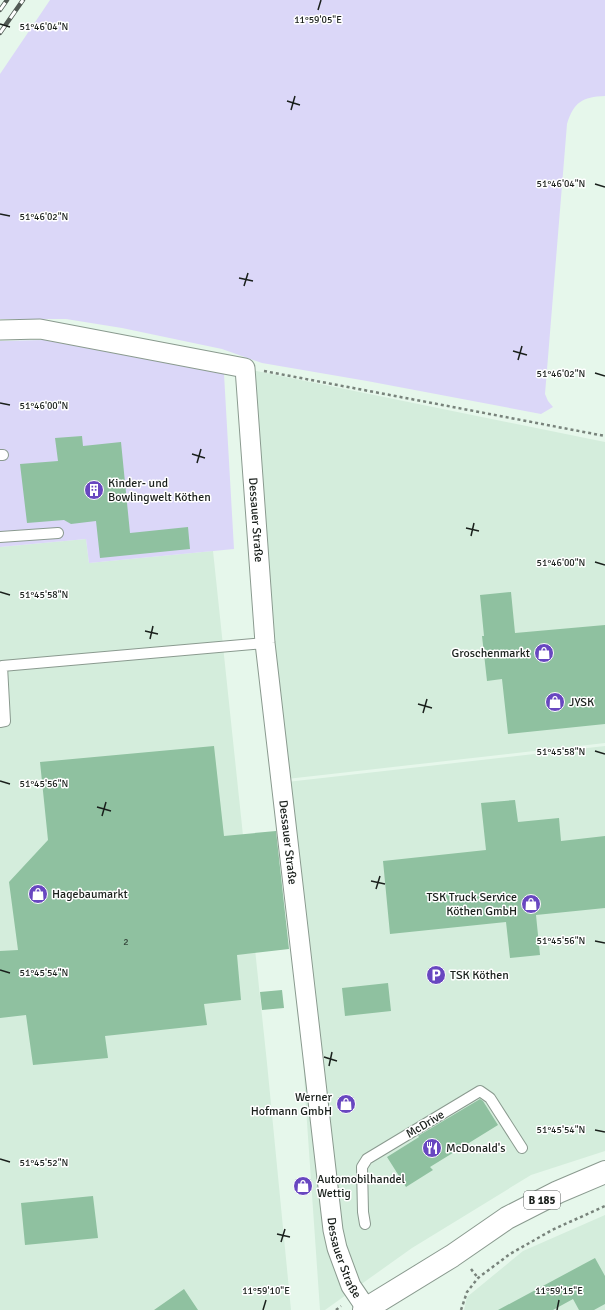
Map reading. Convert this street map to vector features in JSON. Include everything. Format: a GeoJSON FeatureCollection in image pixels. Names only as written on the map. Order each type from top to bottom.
{"type":"FeatureCollection","features":[{"type":"Feature","properties":{"kind":"main road","name":"Dessauer Straße"},"geometry":{"type":"LineString","coordinates":[[365,1309],[452,1256],[507,1218],[605,1172]]}},
{"type":"Feature","properties":{"kind":"street"},"geometry":{"type":"LineString","coordinates":[[0,330],[40,329],[245,368]]}},
{"type":"Feature","properties":{"kind":"street","name":"Dessauer Straße"},"geometry":{"type":"LineString","coordinates":[[245,368],[265,643],[333,1230],[337,1248],[351,1286],[365,1309]]}},
{"type":"Feature","properties":{"kind":"lane"},"geometry":{"type":"LineString","coordinates":[[0,537],[58,533]]}},
{"type":"Feature","properties":{"kind":"lane"},"geometry":{"type":"LineString","coordinates":[[0,722],[6,721],[2,666],[265,643]]}},
{"type":"Feature","properties":{"kind":"lane","name":"McDrive"},"geometry":{"type":"LineString","coordinates":[[365,1224],[363,1212],[362,1168],[367,1159],[480,1091],[490,1098],[522,1148]]}},
{"type":"Feature","properties":{"kind":"path"},"geometry":{"type":"LineString","coordinates":[[245,368],[605,436]]}},
{"type":"Feature","properties":{"kind":"path"},"geometry":{"type":"LineString","coordinates":[[461,1310],[467,1292],[478,1278],[510,1254],[552,1230],[605,1206]]}},
{"type":"Feature","properties":{"kind":"shaded area"},"geometry":{"type":"Polygon","coordinates":[[[50,0],[605,0],[605,96],[585,99],[580,102],[573,110],[567,124],[545,394],[553,407],[541,414],[262,363],[222,349],[122,328],[66,319],[0,319],[0,74],[50,0]]]}},
{"type":"Feature","properties":{"kind":"shaded area"},"geometry":{"type":"Polygon","coordinates":[[[44,340],[224,374],[234,549],[89,563],[86,539],[0,547],[0,341],[44,340]]]}},
{"type":"Feature","properties":{"kind":"shaded area"},"geometry":{"type":"Polygon","coordinates":[[[247,369],[605,442],[605,743],[287,779],[247,369]]]}},
{"type":"Feature","properties":{"kind":"shaded area"},"geometry":{"type":"Polygon","coordinates":[[[86,539],[89,563],[213,551],[267,1063],[291,1310],[0,1310],[0,547],[86,539]]]}},
{"type":"Feature","properties":{"kind":"shaded area"},"geometry":{"type":"Polygon","coordinates":[[[605,746],[605,1151],[531,1175],[412,1248],[325,1310],[320,1310],[306,1108],[287,782],[605,746]]]}},
{"type":"Feature","properties":{"kind":"shaded area"},"geometry":{"type":"Polygon","coordinates":[[[605,1215],[605,1310],[464,1310],[467,1297],[523,1251],[605,1215]]]}},
{"type":"Feature","properties":{"kind":"building","name":"Kinder- und Bowlingwelt Köthen"},"geometry":{"type":"Polygon","coordinates":[[[82,436],[83,446],[121,442],[130,533],[188,527],[190,549],[100,558],[96,521],[71,524],[64,520],[27,523],[20,464],[58,461],[55,438],[82,436]]]}},
{"type":"Feature","properties":{"kind":"building"},"geometry":{"type":"Polygon","coordinates":[[[511,592],[515,633],[605,625],[605,724],[508,734],[502,679],[487,681],[482,636],[484,636],[480,595],[511,592]]]}},
{"type":"Feature","properties":{"kind":"building"},"geometry":{"type":"Polygon","coordinates":[[[214,746],[224,836],[276,831],[289,949],[237,955],[241,1000],[204,1004],[207,1025],[105,1036],[108,1058],[33,1065],[26,1015],[0,1018],[0,951],[18,950],[9,882],[48,840],[40,762],[214,746]]]}},
{"type":"Feature","properties":{"kind":"building"},"geometry":{"type":"Polygon","coordinates":[[[515,800],[518,822],[559,818],[561,841],[605,836],[605,908],[536,915],[540,955],[510,958],[506,922],[390,934],[383,861],[486,850],[481,803],[515,800]]]}},
{"type":"Feature","properties":{"kind":"building"},"geometry":{"type":"Polygon","coordinates":[[[388,983],[391,1011],[345,1016],[342,988],[388,983]]]}},
{"type":"Feature","properties":{"kind":"building"},"geometry":{"type":"Polygon","coordinates":[[[282,990],[284,1008],[262,1010],[260,992],[282,990]]]}},
{"type":"Feature","properties":{"kind":"building","name":"McDonald's"},"geometry":{"type":"Polygon","coordinates":[[[480,1099],[483,1101],[498,1125],[430,1167],[433,1170],[406,1187],[387,1157],[419,1137],[418,1136],[480,1099]]]}},
{"type":"Feature","properties":{"kind":"building"},"geometry":{"type":"Polygon","coordinates":[[[93,1196],[98,1238],[25,1245],[21,1203],[93,1196]]]}},
{"type":"Feature","properties":{"kind":"building"},"geometry":{"type":"Polygon","coordinates":[[[595,1258],[605,1276],[605,1304],[594,1310],[579,1310],[573,1299],[553,1310],[498,1310],[595,1258]]]}},
{"type":"Feature","properties":{"kind":"building"},"geometry":{"type":"Polygon","coordinates":[[[184,1289],[198,1310],[154,1310],[184,1289]]]}},
{"type":"Feature","properties":{"kind":"railway"},"geometry":{"type":"LineString","coordinates":[[0,10],[7,0]]}},
{"type":"Feature","properties":{"kind":"railway"},"geometry":{"type":"LineString","coordinates":[[0,33],[23,0]]}},
{"type":"Feature","properties":{"kind":"place","name":"Kinder- und Bowlingwelt Köthen"},"geometry":{"type":"Point","coordinates":[94,490]}},
{"type":"Feature","properties":{"kind":"place","name":"Groschenmarkt"},"geometry":{"type":"Point","coordinates":[544,653]}},
{"type":"Feature","properties":{"kind":"place","name":"JYSK"},"geometry":{"type":"Point","coordinates":[555,702]}},
{"type":"Feature","properties":{"kind":"place","name":"Hagebaumarkt"},"geometry":{"type":"Point","coordinates":[38,894]}},
{"type":"Feature","properties":{"kind":"place","name":"TSK Truck Service Köthen GmbH"},"geometry":{"type":"Point","coordinates":[531,904]}},
{"type":"Feature","properties":{"kind":"place","name":"TSK Köthen"},"geometry":{"type":"Point","coordinates":[436,975]}},
{"type":"Feature","properties":{"kind":"place","name":"Werner Hofmann GmbH"},"geometry":{"type":"Point","coordinates":[346,1104]}},
{"type":"Feature","properties":{"kind":"place","name":"McDonald's"},"geometry":{"type":"Point","coordinates":[432,1148]}},
{"type":"Feature","properties":{"kind":"place","name":"Automobilhandel Wettig"},"geometry":{"type":"Point","coordinates":[303,1186]}}]}
